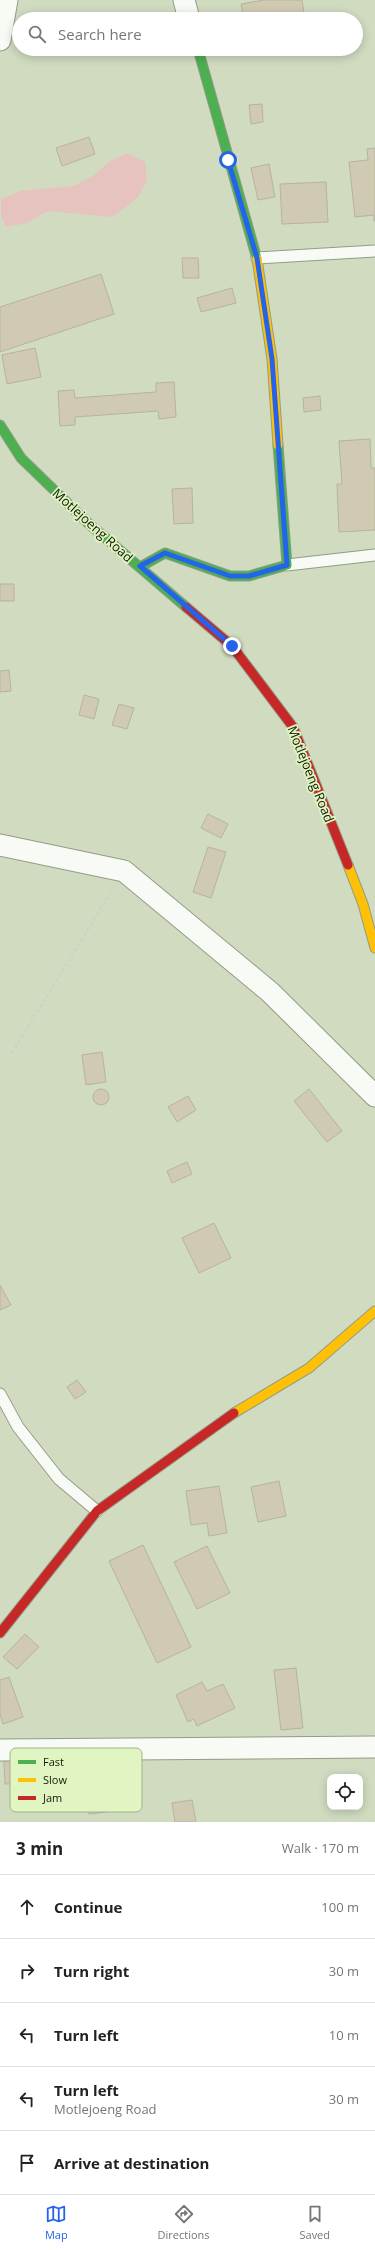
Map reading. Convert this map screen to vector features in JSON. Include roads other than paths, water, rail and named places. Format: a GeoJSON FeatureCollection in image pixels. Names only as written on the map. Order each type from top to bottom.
{"type":"FeatureCollection","features":[{"type":"Feature","properties":{"kind":"street"},"geometry":{"type":"LineString","coordinates":[[0,40],[7,0]]}},
{"type":"Feature","properties":{"kind":"street"},"geometry":{"type":"LineString","coordinates":[[184,0],[187,12]]}},
{"type":"Feature","properties":{"kind":"street"},"geometry":{"type":"LineString","coordinates":[[140,566],[165,553],[230,576],[249,576],[287,565],[272,359],[257,258],[200,56]]}},
{"type":"Feature","properties":{"kind":"street","name":"Motlejoeng Road"},"geometry":{"type":"LineString","coordinates":[[0,425],[21,458],[88,523],[232,646],[293,726],[362,904],[375,948]]}},
{"type":"Feature","properties":{"kind":"street"},"geometry":{"type":"LineString","coordinates":[[0,845],[124,871],[270,992],[375,1096]]}},
{"type":"Feature","properties":{"kind":"street"},"geometry":{"type":"LineString","coordinates":[[0,1633],[97,1511],[220,1421],[309,1368],[375,1311]]}},
{"type":"Feature","properties":{"kind":"street"},"geometry":{"type":"LineString","coordinates":[[142,1749],[375,1747]]}},
{"type":"Feature","properties":{"kind":"street"},"geometry":{"type":"LineString","coordinates":[[0,1750],[10,1750]]}},
{"type":"Feature","properties":{"kind":"lane"},"geometry":{"type":"LineString","coordinates":[[257,258],[375,251]]}},
{"type":"Feature","properties":{"kind":"lane"},"geometry":{"type":"LineString","coordinates":[[287,565],[375,555]]}},
{"type":"Feature","properties":{"kind":"lane"},"geometry":{"type":"LineString","coordinates":[[0,1394],[18,1427],[59,1479],[97,1511]]}}]}
